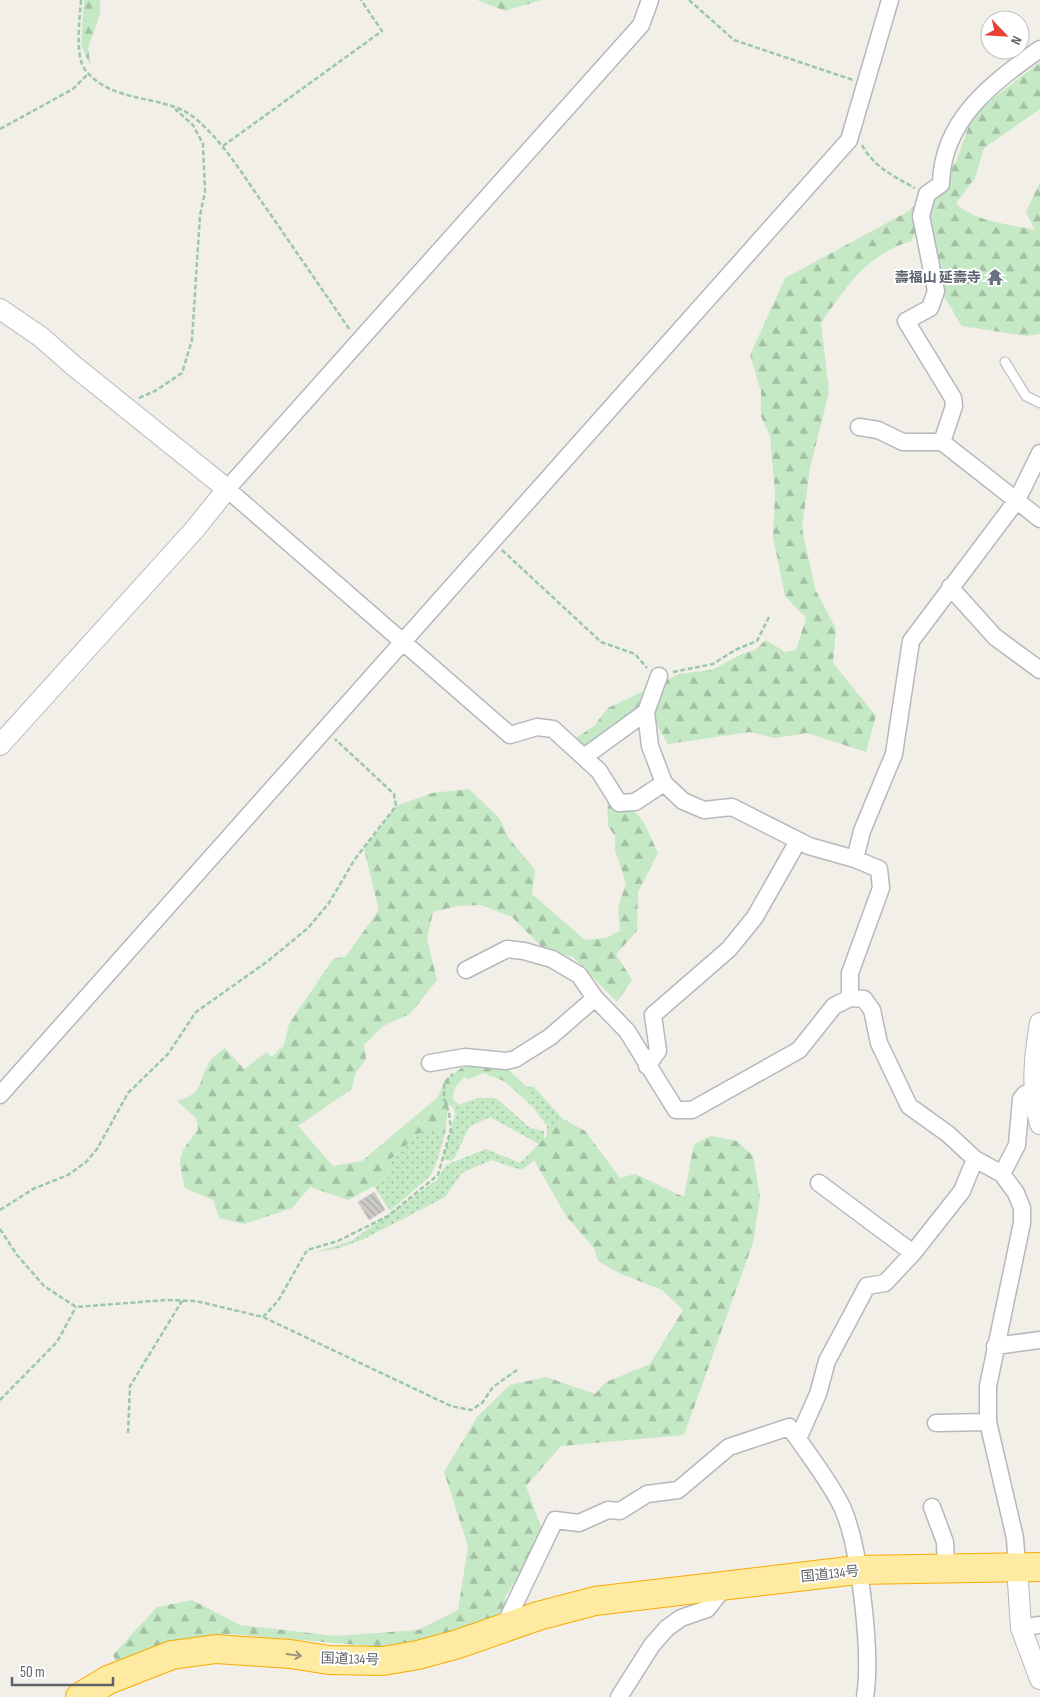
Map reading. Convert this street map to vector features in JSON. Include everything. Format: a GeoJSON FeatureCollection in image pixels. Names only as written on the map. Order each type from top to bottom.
{"type":"FeatureCollection","features":[{"type":"Feature","properties":{"kind":"highway","name":"国道134号"},"geometry":{"type":"LineString","coordinates":[[80,1697],[108,1680],[172,1655],[216,1649],[253,1650],[329,1660],[383,1661],[418,1655],[458,1644],[510,1625],[594,1601],[857,1570],[1029,1567]]}},
{"type":"Feature","properties":{"kind":"highway","name":"国道134号"},"geometry":{"type":"LineString","coordinates":[[110,1697],[133,1683],[157,1674],[183,1666],[218,1661],[250,1664],[324,1678],[383,1677],[420,1673],[462,1660],[558,1618],[621,1599]]}},
{"type":"Feature","properties":{"kind":"street"},"geometry":{"type":"LineString","coordinates":[[0,745],[195,529],[227,489],[641,25],[650,0]]}},
{"type":"Feature","properties":{"kind":"street"},"geometry":{"type":"LineString","coordinates":[[0,1095],[848,140],[890,0]]}},
{"type":"Feature","properties":{"kind":"street"},"geometry":{"type":"LineString","coordinates":[[942,442],[954,406],[953,398],[906,321],[930,308],[936,291],[921,216],[927,194],[941,184],[941,171],[952,132],[970,106],[1003,75],[1040,49]]}},
{"type":"Feature","properties":{"kind":"street"},"geometry":{"type":"LineString","coordinates":[[0,309],[41,337],[227,489],[403,640],[510,735],[537,727],[553,729],[599,771],[620,803],[634,802],[664,783]]}},
{"type":"Feature","properties":{"kind":"street"},"geometry":{"type":"LineString","coordinates":[[859,427],[878,430],[903,442],[942,442],[1040,519]]}},
{"type":"Feature","properties":{"kind":"street"},"geometry":{"type":"LineString","coordinates":[[855,859],[862,831],[894,754],[911,641],[1016,500],[1040,453]]}},
{"type":"Feature","properties":{"kind":"street"},"geometry":{"type":"LineString","coordinates":[[950,587],[996,636],[1040,670]]}},
{"type":"Feature","properties":{"kind":"street"},"geometry":{"type":"LineString","coordinates":[[659,676],[646,712],[650,746],[664,783],[683,801],[704,810],[732,807],[809,846],[855,859],[879,869],[881,888],[850,973],[850,998]]}},
{"type":"Feature","properties":{"kind":"street"},"geometry":{"type":"LineString","coordinates":[[584,757],[646,712]]}},
{"type":"Feature","properties":{"kind":"street"},"geometry":{"type":"LineString","coordinates":[[647,1066],[658,1051],[653,1015],[729,949],[755,917],[798,841]]}},
{"type":"Feature","properties":{"kind":"street"},"geometry":{"type":"LineString","coordinates":[[466,970],[507,949],[524,951],[552,959],[579,976],[595,998],[627,1031],[676,1110],[692,1110],[800,1050],[834,1006],[850,998],[864,999],[872,1010],[879,1043],[909,1106],[948,1134],[975,1160],[1002,1174],[1016,1193],[1022,1208],[1014,1264],[988,1386],[988,1422],[1015,1538],[1029,1567],[1031,1627],[1040,1679]]}},
{"type":"Feature","properties":{"kind":"street"},"geometry":{"type":"LineString","coordinates":[[430,1063],[473,1057],[515,1059],[550,1037],[595,998]]}},
{"type":"Feature","properties":{"kind":"street"},"geometry":{"type":"LineString","coordinates":[[1040,1023],[1036,1050],[1034,1091],[1040,1124]]}},
{"type":"Feature","properties":{"kind":"street"},"geometry":{"type":"LineString","coordinates":[[1002,1174],[1017,1145],[1022,1099],[1025,1094],[1034,1091]]}},
{"type":"Feature","properties":{"kind":"street"},"geometry":{"type":"LineString","coordinates":[[798,1438],[818,1394],[827,1361],[867,1286],[885,1284],[913,1253],[962,1191],[975,1160]]}},
{"type":"Feature","properties":{"kind":"street"},"geometry":{"type":"LineString","coordinates":[[819,1183],[913,1253]]}},
{"type":"Feature","properties":{"kind":"street"},"geometry":{"type":"LineString","coordinates":[[995,1346],[1040,1340]]}},
{"type":"Feature","properties":{"kind":"street"},"geometry":{"type":"LineString","coordinates":[[936,1423],[988,1422]]}},
{"type":"Feature","properties":{"kind":"street"},"geometry":{"type":"LineString","coordinates":[[510,1625],[509,1616],[555,1520],[579,1524],[608,1510],[620,1511],[647,1494],[678,1490],[729,1447],[766,1433],[789,1427],[798,1438],[842,1508],[853,1535],[867,1654],[865,1697]]}},
{"type":"Feature","properties":{"kind":"street"},"geometry":{"type":"LineString","coordinates":[[932,1507],[945,1542],[946,1568]]}},
{"type":"Feature","properties":{"kind":"street"},"geometry":{"type":"LineString","coordinates":[[619,1697],[652,1645],[667,1628],[681,1618],[707,1609],[726,1585]]}},
{"type":"Feature","properties":{"kind":"lane"},"geometry":{"type":"LineString","coordinates":[[1005,362],[1026,396],[1040,403]]}},
{"type":"Feature","properties":{"kind":"path"},"geometry":{"type":"LineString","coordinates":[[81,0],[79,49],[84,69],[120,93],[172,107],[194,117],[223,146],[359,343]]}},
{"type":"Feature","properties":{"kind":"path"},"geometry":{"type":"LineString","coordinates":[[223,146],[382,31],[361,0]]}},
{"type":"Feature","properties":{"kind":"path"},"geometry":{"type":"LineString","coordinates":[[688,0],[734,40],[864,84]]}},
{"type":"Feature","properties":{"kind":"path"},"geometry":{"type":"LineString","coordinates":[[0,129],[73,88],[89,73]]}},
{"type":"Feature","properties":{"kind":"path"},"geometry":{"type":"LineString","coordinates":[[122,405],[155,391],[182,373],[192,340],[200,215],[205,192],[203,144],[193,125],[172,107]]}},
{"type":"Feature","properties":{"kind":"path"},"geometry":{"type":"LineString","coordinates":[[853,123],[862,146],[872,161],[888,174],[927,194]]}},
{"type":"Feature","properties":{"kind":"path"},"geometry":{"type":"LineString","coordinates":[[492,541],[601,642],[635,654],[651,674],[659,676],[688,667],[713,664],[734,650],[757,642],[770,615]]}},
{"type":"Feature","properties":{"kind":"path"},"geometry":{"type":"LineString","coordinates":[[0,1210],[33,1189],[68,1175],[86,1162],[97,1149],[128,1093],[168,1054],[196,1012],[268,961],[308,928],[329,903],[355,859],[396,806],[394,794],[325,729]]}},
{"type":"Feature","properties":{"kind":"path"},"geometry":{"type":"LineString","coordinates":[[263,1317],[278,1301],[307,1250],[338,1241],[388,1216],[438,1175],[451,1129],[444,1098],[444,1083],[464,1062],[473,1057]]}},
{"type":"Feature","properties":{"kind":"path"},"geometry":{"type":"LineString","coordinates":[[0,1229],[17,1254],[44,1286],[76,1307],[196,1301],[263,1317],[451,1406],[471,1410],[482,1403],[493,1387],[517,1370]]}},
{"type":"Feature","properties":{"kind":"path"},"geometry":{"type":"LineString","coordinates":[[128,1432],[130,1386],[182,1301]]}},
{"type":"Feature","properties":{"kind":"path"},"geometry":{"type":"LineString","coordinates":[[0,1400],[57,1342],[76,1307]]}},
{"type":"Feature","properties":{"kind":"green space"},"geometry":{"type":"Polygon","coordinates":[[[84,0],[100,0],[100,14],[88,49],[91,68],[81,45],[84,0]]]}},
{"type":"Feature","properties":{"kind":"green space"},"geometry":{"type":"Polygon","coordinates":[[[477,0],[542,0],[505,11],[477,0]]]}},
{"type":"Feature","properties":{"kind":"green space"},"geometry":{"type":"Polygon","coordinates":[[[1040,62],[1040,109],[984,148],[975,178],[956,203],[982,218],[1035,230],[1026,212],[1040,182],[1040,334],[1026,336],[962,326],[927,268],[919,225],[911,241],[881,255],[858,274],[821,323],[829,392],[810,468],[802,528],[815,589],[836,629],[833,663],[876,716],[866,752],[807,733],[775,738],[750,732],[668,744],[653,719],[583,750],[572,740],[593,727],[608,708],[679,674],[712,670],[742,654],[755,650],[766,640],[785,652],[796,650],[806,618],[785,596],[773,537],[775,492],[770,436],[761,416],[761,392],[750,355],[785,278],[909,211],[956,162],[973,114],[1040,62]]]}},
{"type":"Feature","properties":{"kind":"green space"},"geometry":{"type":"Polygon","coordinates":[[[469,789],[500,819],[508,837],[535,870],[532,894],[585,940],[606,938],[620,931],[618,908],[626,883],[615,850],[615,836],[608,826],[607,793],[615,789],[643,821],[658,853],[638,892],[637,931],[616,954],[632,980],[617,1002],[573,957],[545,950],[512,917],[481,905],[457,906],[433,912],[427,939],[437,980],[410,1014],[383,1026],[364,1045],[366,1059],[355,1074],[352,1089],[298,1126],[333,1166],[362,1161],[438,1097],[445,1081],[461,1068],[484,1061],[509,1070],[527,1087],[533,1107],[504,1081],[483,1073],[469,1079],[464,1077],[454,1090],[455,1107],[448,1105],[445,1134],[426,1128],[391,1159],[387,1179],[348,1200],[310,1187],[292,1208],[244,1224],[219,1218],[213,1200],[185,1188],[180,1162],[181,1156],[186,1145],[198,1130],[196,1118],[177,1101],[192,1095],[196,1091],[210,1061],[225,1048],[244,1069],[267,1052],[272,1057],[284,1045],[289,1024],[333,959],[346,956],[379,910],[364,849],[396,806],[432,793],[469,789]]]}},
{"type":"Feature","properties":{"kind":"green space"},"geometry":{"type":"Polygon","coordinates":[[[533,1086],[563,1119],[547,1136],[547,1126],[533,1107],[527,1087],[533,1086]]]}},
{"type":"Feature","properties":{"kind":"green space"},"geometry":{"type":"Polygon","coordinates":[[[477,1098],[496,1098],[530,1128],[544,1131],[544,1139],[539,1144],[490,1117],[469,1127],[455,1157],[451,1161],[443,1159],[455,1115],[452,1099],[459,1105],[477,1098]]]}},
{"type":"Feature","properties":{"kind":"green space"},"geometry":{"type":"Polygon","coordinates":[[[563,1119],[585,1131],[620,1178],[635,1174],[684,1197],[694,1144],[711,1136],[737,1141],[753,1156],[760,1196],[753,1243],[684,1435],[561,1446],[526,1486],[544,1535],[505,1597],[507,1612],[453,1636],[381,1647],[231,1634],[174,1641],[117,1664],[113,1655],[157,1607],[192,1600],[240,1625],[336,1636],[418,1630],[458,1610],[468,1546],[444,1472],[477,1417],[510,1385],[546,1377],[595,1394],[606,1382],[650,1364],[683,1310],[662,1290],[619,1273],[598,1261],[594,1248],[566,1216],[530,1153],[563,1119]]]}},
{"type":"Feature","properties":{"kind":"green space"},"geometry":{"type":"Polygon","coordinates":[[[426,1128],[445,1134],[436,1164],[430,1176],[390,1211],[374,1186],[387,1179],[390,1160],[426,1128]]]}},
{"type":"Feature","properties":{"kind":"green space"},"geometry":{"type":"Polygon","coordinates":[[[486,1149],[520,1163],[530,1153],[534,1160],[522,1170],[491,1160],[462,1173],[445,1197],[362,1240],[336,1249],[316,1252],[351,1241],[437,1180],[446,1165],[486,1149]]]}},
{"type":"Feature","properties":{"kind":"building"},"geometry":{"type":"Polygon","coordinates":[[[374,1192],[385,1210],[369,1220],[358,1202],[374,1192]]]}},
{"type":"Feature","properties":{"kind":"place","name":"壽福山 延壽寺"},"geometry":{"type":"Point","coordinates":[995,277]}}]}
